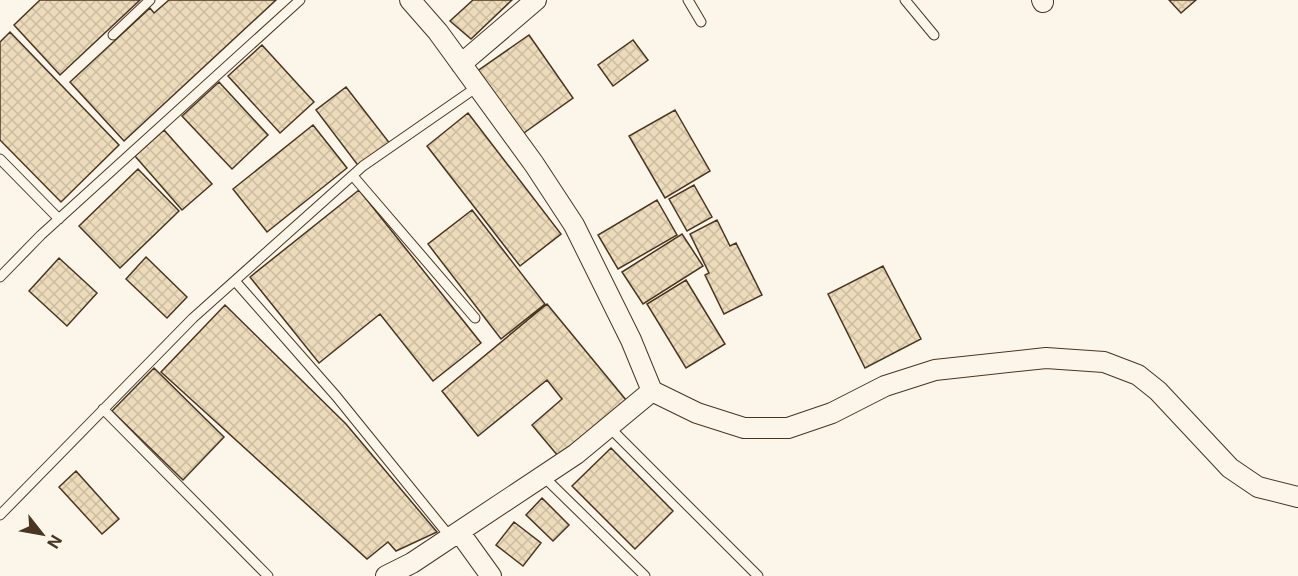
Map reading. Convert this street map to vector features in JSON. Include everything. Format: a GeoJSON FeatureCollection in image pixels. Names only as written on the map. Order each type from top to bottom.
{"type":"FeatureCollection","features":[{"type":"Feature","properties":{"kind":"street"},"geometry":{"type":"LineString","coordinates":[[410,0],[438,32],[574,225],[631,340],[652,391],[697,413],[744,428],[788,428],[832,413],[885,386],[935,370],[1046,358],[1104,362],[1138,375],[1158,391],[1230,468],[1258,487],[1298,497]]}},
{"type":"Feature","properties":{"kind":"street"},"geometry":{"type":"LineString","coordinates":[[461,64],[536,0]]}},
{"type":"Feature","properties":{"kind":"street"},"geometry":{"type":"LineString","coordinates":[[386,576],[412,563],[576,454],[652,391]]}},
{"type":"Feature","properties":{"kind":"street"},"geometry":{"type":"LineString","coordinates":[[455,535],[491,576]]}},
{"type":"Feature","properties":{"kind":"lane"},"geometry":{"type":"LineString","coordinates":[[113,35],[150,0]]}},
{"type":"Feature","properties":{"kind":"lane"},"geometry":{"type":"LineString","coordinates":[[0,277],[58,219],[300,0]]}},
{"type":"Feature","properties":{"kind":"lane"},"geometry":{"type":"LineString","coordinates":[[688,0],[701,22]]}},
{"type":"Feature","properties":{"kind":"lane"},"geometry":{"type":"LineString","coordinates":[[906,0],[934,35]]}},
{"type":"Feature","properties":{"kind":"lane"},"geometry":{"type":"LineString","coordinates":[[0,515],[193,318],[363,166],[477,87]]}},
{"type":"Feature","properties":{"kind":"lane"},"geometry":{"type":"LineString","coordinates":[[0,159],[58,219]]}},
{"type":"Feature","properties":{"kind":"lane"},"geometry":{"type":"LineString","coordinates":[[353,176],[475,318]]}},
{"type":"Feature","properties":{"kind":"lane"},"geometry":{"type":"LineString","coordinates":[[235,281],[455,535]]}},
{"type":"Feature","properties":{"kind":"lane"},"geometry":{"type":"LineString","coordinates":[[103,409],[268,576]]}},
{"type":"Feature","properties":{"kind":"lane"},"geometry":{"type":"LineString","coordinates":[[609,427],[758,576]]}},
{"type":"Feature","properties":{"kind":"lane"},"geometry":{"type":"LineString","coordinates":[[543,476],[645,576]]}},
{"type":"Feature","properties":{"kind":"building"},"geometry":{"type":"Polygon","coordinates":[[[40,0],[140,0],[60,75],[14,25],[40,0]]]}},
{"type":"Feature","properties":{"kind":"building"},"geometry":{"type":"Polygon","coordinates":[[[169,0],[276,0],[124,141],[70,82],[150,8],[154,13],[169,0]]]}},
{"type":"Feature","properties":{"kind":"building"},"geometry":{"type":"Polygon","coordinates":[[[473,0],[512,0],[471,39],[450,21],[473,0]]]}},
{"type":"Feature","properties":{"kind":"building"},"geometry":{"type":"Polygon","coordinates":[[[1169,0],[1196,0],[1181,13],[1169,0]]]}},
{"type":"Feature","properties":{"kind":"building"},"geometry":{"type":"Polygon","coordinates":[[[10,32],[119,145],[61,202],[0,140],[0,42],[10,32]]]}},
{"type":"Feature","properties":{"kind":"building"},"geometry":{"type":"Polygon","coordinates":[[[529,35],[573,98],[521,135],[476,72],[529,35]]]}},
{"type":"Feature","properties":{"kind":"building"},"geometry":{"type":"Polygon","coordinates":[[[633,40],[648,60],[613,86],[598,65],[633,40]]]}},
{"type":"Feature","properties":{"kind":"building"},"geometry":{"type":"Polygon","coordinates":[[[262,45],[314,102],[280,133],[228,76],[262,45]]]}},
{"type":"Feature","properties":{"kind":"building"},"geometry":{"type":"Polygon","coordinates":[[[219,82],[268,135],[232,169],[182,116],[219,82]]]}},
{"type":"Feature","properties":{"kind":"building"},"geometry":{"type":"Polygon","coordinates":[[[346,87],[391,145],[360,168],[316,110],[346,87]]]}},
{"type":"Feature","properties":{"kind":"building"},"geometry":{"type":"Polygon","coordinates":[[[675,110],[710,171],[665,198],[629,136],[675,110]]]}},
{"type":"Feature","properties":{"kind":"building"},"geometry":{"type":"Polygon","coordinates":[[[468,113],[561,234],[520,266],[427,146],[468,113]]]}},
{"type":"Feature","properties":{"kind":"building"},"geometry":{"type":"Polygon","coordinates":[[[313,125],[347,168],[267,232],[233,189],[313,125]]]}},
{"type":"Feature","properties":{"kind":"building"},"geometry":{"type":"Polygon","coordinates":[[[164,130],[212,184],[182,210],[135,156],[164,130]]]}},
{"type":"Feature","properties":{"kind":"building"},"geometry":{"type":"Polygon","coordinates":[[[138,169],[179,211],[120,268],[79,226],[138,169]]]}},
{"type":"Feature","properties":{"kind":"building"},"geometry":{"type":"Polygon","coordinates":[[[694,185],[712,217],[687,231],[669,199],[694,185]]]}},
{"type":"Feature","properties":{"kind":"building"},"geometry":{"type":"Polygon","coordinates":[[[359,190],[481,343],[433,381],[380,314],[319,363],[250,277],[359,190]]]}},
{"type":"Feature","properties":{"kind":"building"},"geometry":{"type":"Polygon","coordinates":[[[657,200],[677,235],[618,269],[598,235],[657,200]]]}},
{"type":"Feature","properties":{"kind":"building"},"geometry":{"type":"Polygon","coordinates":[[[472,210],[545,304],[501,339],[428,244],[472,210]]]}},
{"type":"Feature","properties":{"kind":"building"},"geometry":{"type":"Polygon","coordinates":[[[717,220],[730,246],[736,243],[762,295],[724,314],[705,275],[709,273],[690,234],[717,220]]]}},
{"type":"Feature","properties":{"kind":"building"},"geometry":{"type":"Polygon","coordinates":[[[682,234],[703,266],[643,304],[622,272],[682,234]]]}},
{"type":"Feature","properties":{"kind":"building"},"geometry":{"type":"Polygon","coordinates":[[[146,257],[187,297],[167,318],[126,279],[146,257]]]}},
{"type":"Feature","properties":{"kind":"building"},"geometry":{"type":"Polygon","coordinates":[[[59,258],[97,293],[67,326],[29,291],[59,258]]]}},
{"type":"Feature","properties":{"kind":"building"},"geometry":{"type":"Polygon","coordinates":[[[883,266],[921,339],[865,368],[828,294],[883,266]]]}},
{"type":"Feature","properties":{"kind":"building"},"geometry":{"type":"Polygon","coordinates":[[[686,280],[725,344],[686,368],[647,304],[686,280]]]}},
{"type":"Feature","properties":{"kind":"building"},"geometry":{"type":"Polygon","coordinates":[[[547,304],[626,400],[558,456],[532,425],[562,399],[547,380],[478,436],[442,391],[547,304]]]}},
{"type":"Feature","properties":{"kind":"building"},"geometry":{"type":"Polygon","coordinates":[[[225,305],[346,424],[437,532],[396,551],[388,542],[367,559],[161,372],[225,305]]]}},
{"type":"Feature","properties":{"kind":"building"},"geometry":{"type":"Polygon","coordinates":[[[154,368],[224,437],[183,480],[112,411],[154,368]]]}},
{"type":"Feature","properties":{"kind":"building"},"geometry":{"type":"Polygon","coordinates":[[[611,448],[673,511],[635,549],[572,486],[611,448]]]}},
{"type":"Feature","properties":{"kind":"building"},"geometry":{"type":"Polygon","coordinates":[[[76,471],[119,519],[102,534],[59,487],[76,471]]]}},
{"type":"Feature","properties":{"kind":"building"},"geometry":{"type":"Polygon","coordinates":[[[542,498],[569,525],[553,541],[526,515],[542,498]]]}},
{"type":"Feature","properties":{"kind":"building"},"geometry":{"type":"Polygon","coordinates":[[[514,522],[541,543],[523,566],[496,545],[514,522]]]}}]}
